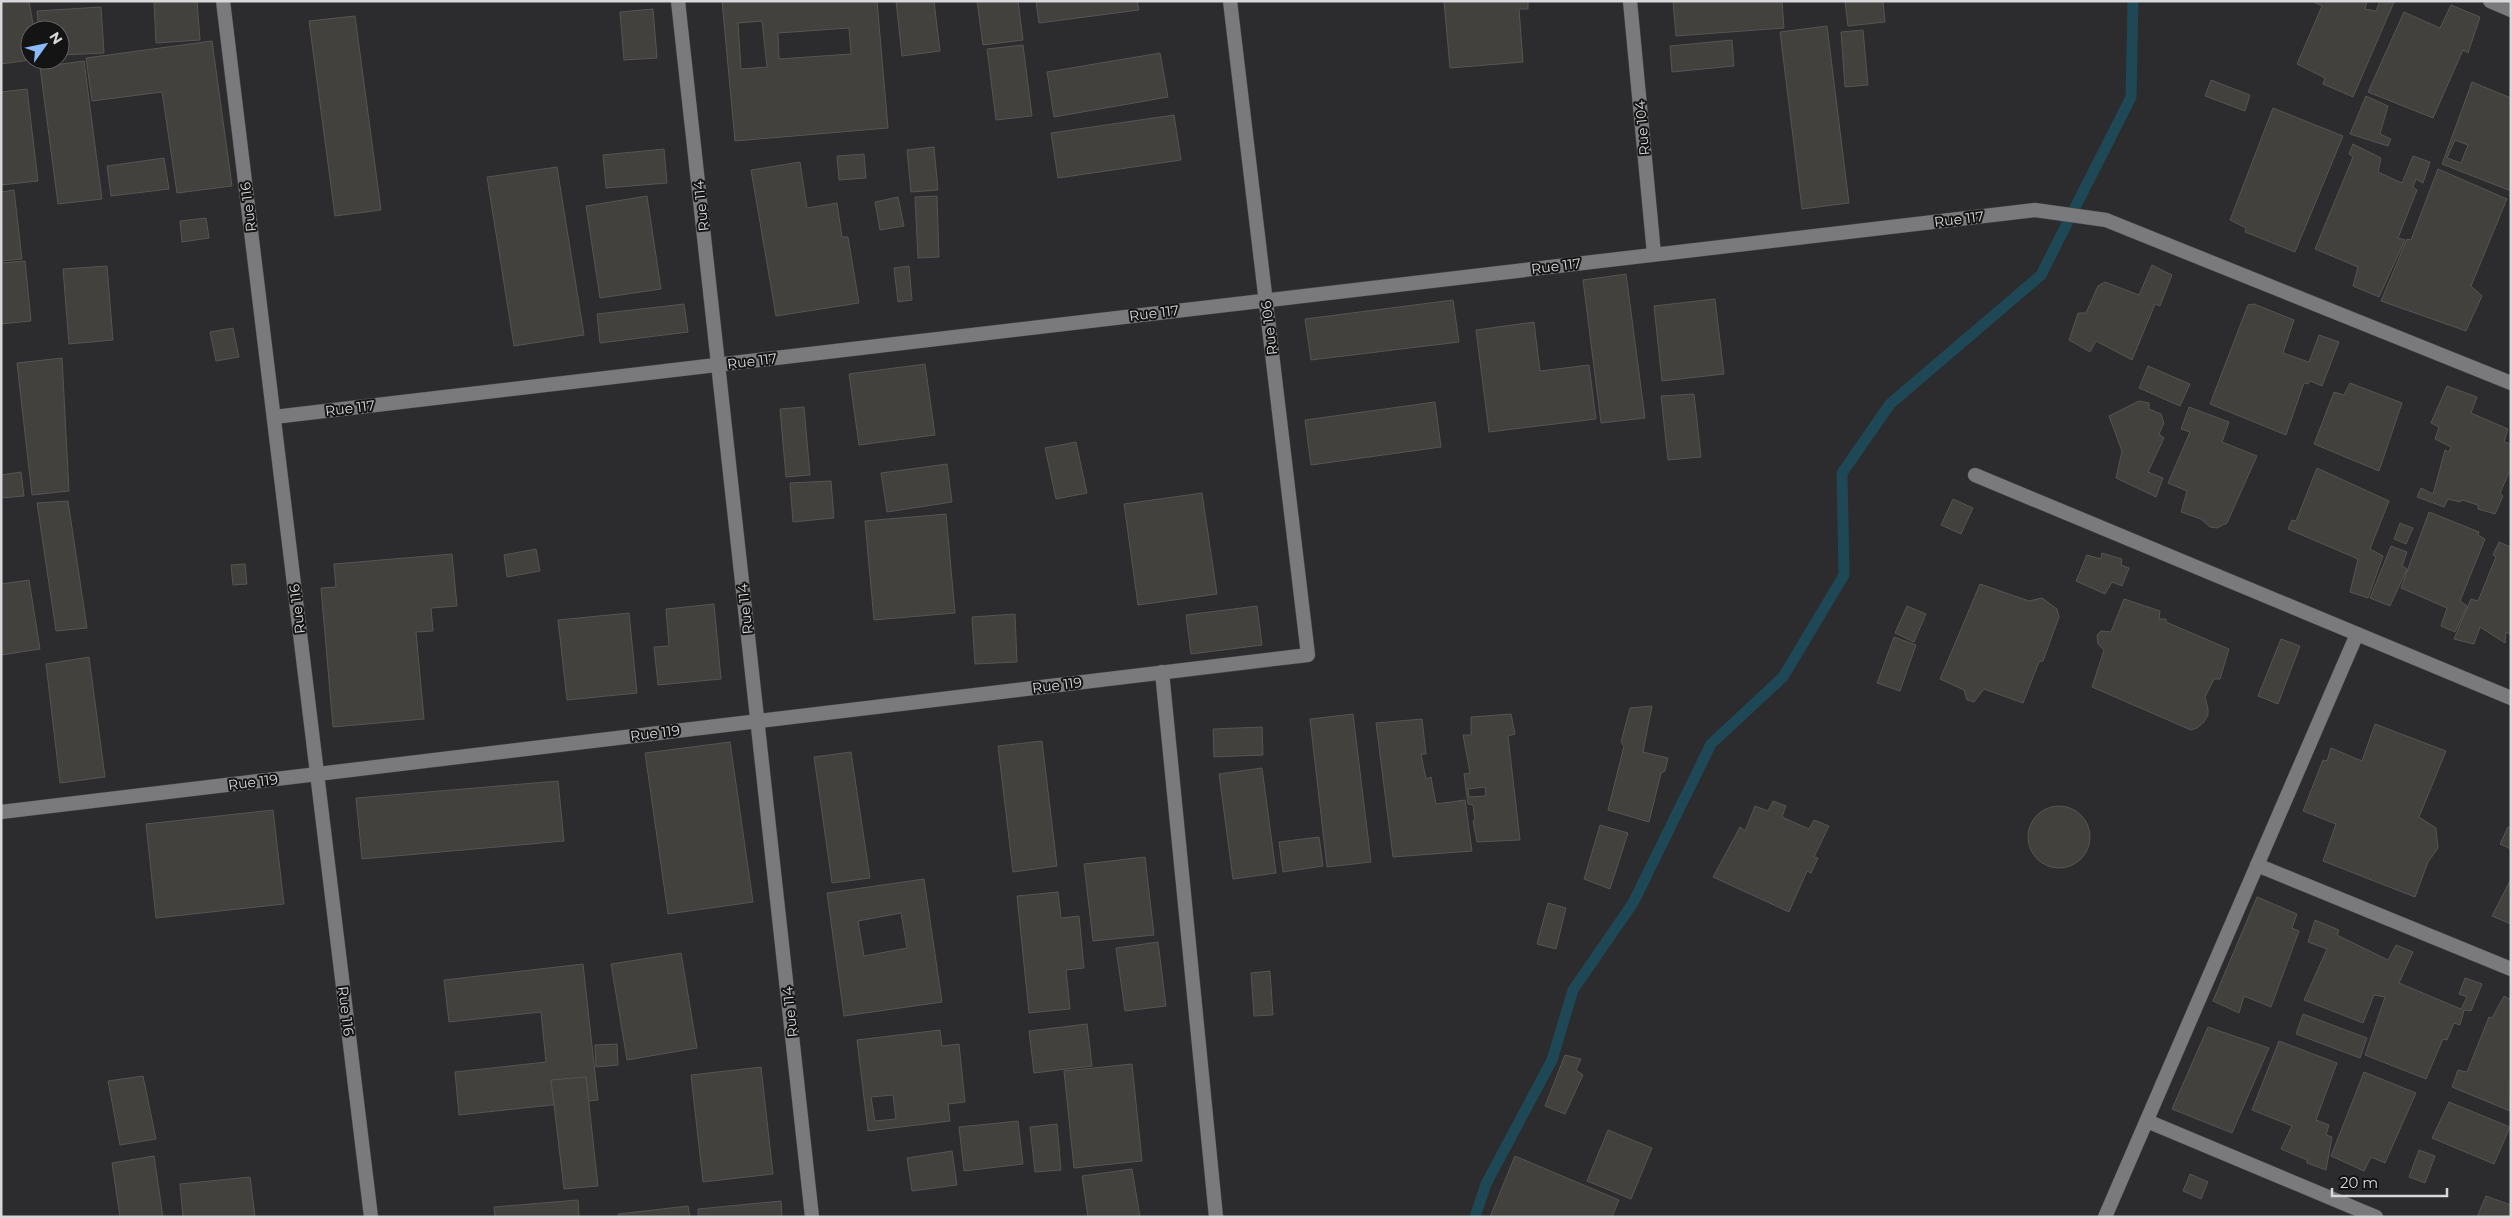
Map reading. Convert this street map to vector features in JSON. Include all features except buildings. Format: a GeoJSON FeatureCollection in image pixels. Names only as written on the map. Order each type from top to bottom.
{"type":"FeatureCollection","features":[{"type":"Feature","properties":{"kind":"street","name":"Rue 116"},"geometry":{"type":"LineString","coordinates":[[223,1],[372,1217]]}},
{"type":"Feature","properties":{"kind":"street","name":"Rue 114"},"geometry":{"type":"LineString","coordinates":[[678,1],[812,1217]]}},
{"type":"Feature","properties":{"kind":"street","name":"Rue 106"},"geometry":{"type":"LineString","coordinates":[[1230,1],[1308,654]]}},
{"type":"Feature","properties":{"kind":"street","name":"Rue 104"},"geometry":{"type":"LineString","coordinates":[[1630,1],[1654,254]]}},
{"type":"Feature","properties":{"kind":"street"},"geometry":{"type":"LineString","coordinates":[[2490,1],[2511,10]]}},
{"type":"Feature","properties":{"kind":"street","name":"Rue 117"},"geometry":{"type":"LineString","coordinates":[[274,417],[2035,210],[2106,220],[2511,383]]}},
{"type":"Feature","properties":{"kind":"street"},"geometry":{"type":"LineString","coordinates":[[1975,475],[2511,698]]}},
{"type":"Feature","properties":{"kind":"street"},"geometry":{"type":"LineString","coordinates":[[2106,1217],[2357,634]]}},
{"type":"Feature","properties":{"kind":"street","name":"Rue 119"},"geometry":{"type":"LineString","coordinates":[[1,812],[1308,654]]}},
{"type":"Feature","properties":{"kind":"street"},"geometry":{"type":"LineString","coordinates":[[1162,672],[1216,1217]]}},
{"type":"Feature","properties":{"kind":"street"},"geometry":{"type":"LineString","coordinates":[[2257,865],[2511,969]]}},
{"type":"Feature","properties":{"kind":"street"},"geometry":{"type":"LineString","coordinates":[[2147,1121],[2376,1217]]}},
{"type":"Feature","properties":{"kind":"waterway"},"geometry":{"type":"LineString","coordinates":[[1475,1217],[1486,1184],[1552,1060],[1573,990],[1633,903],[1711,744],[1783,677],[1844,575],[1842,473],[1890,404],[2041,275],[2131,97],[2133,1]]}}]}
